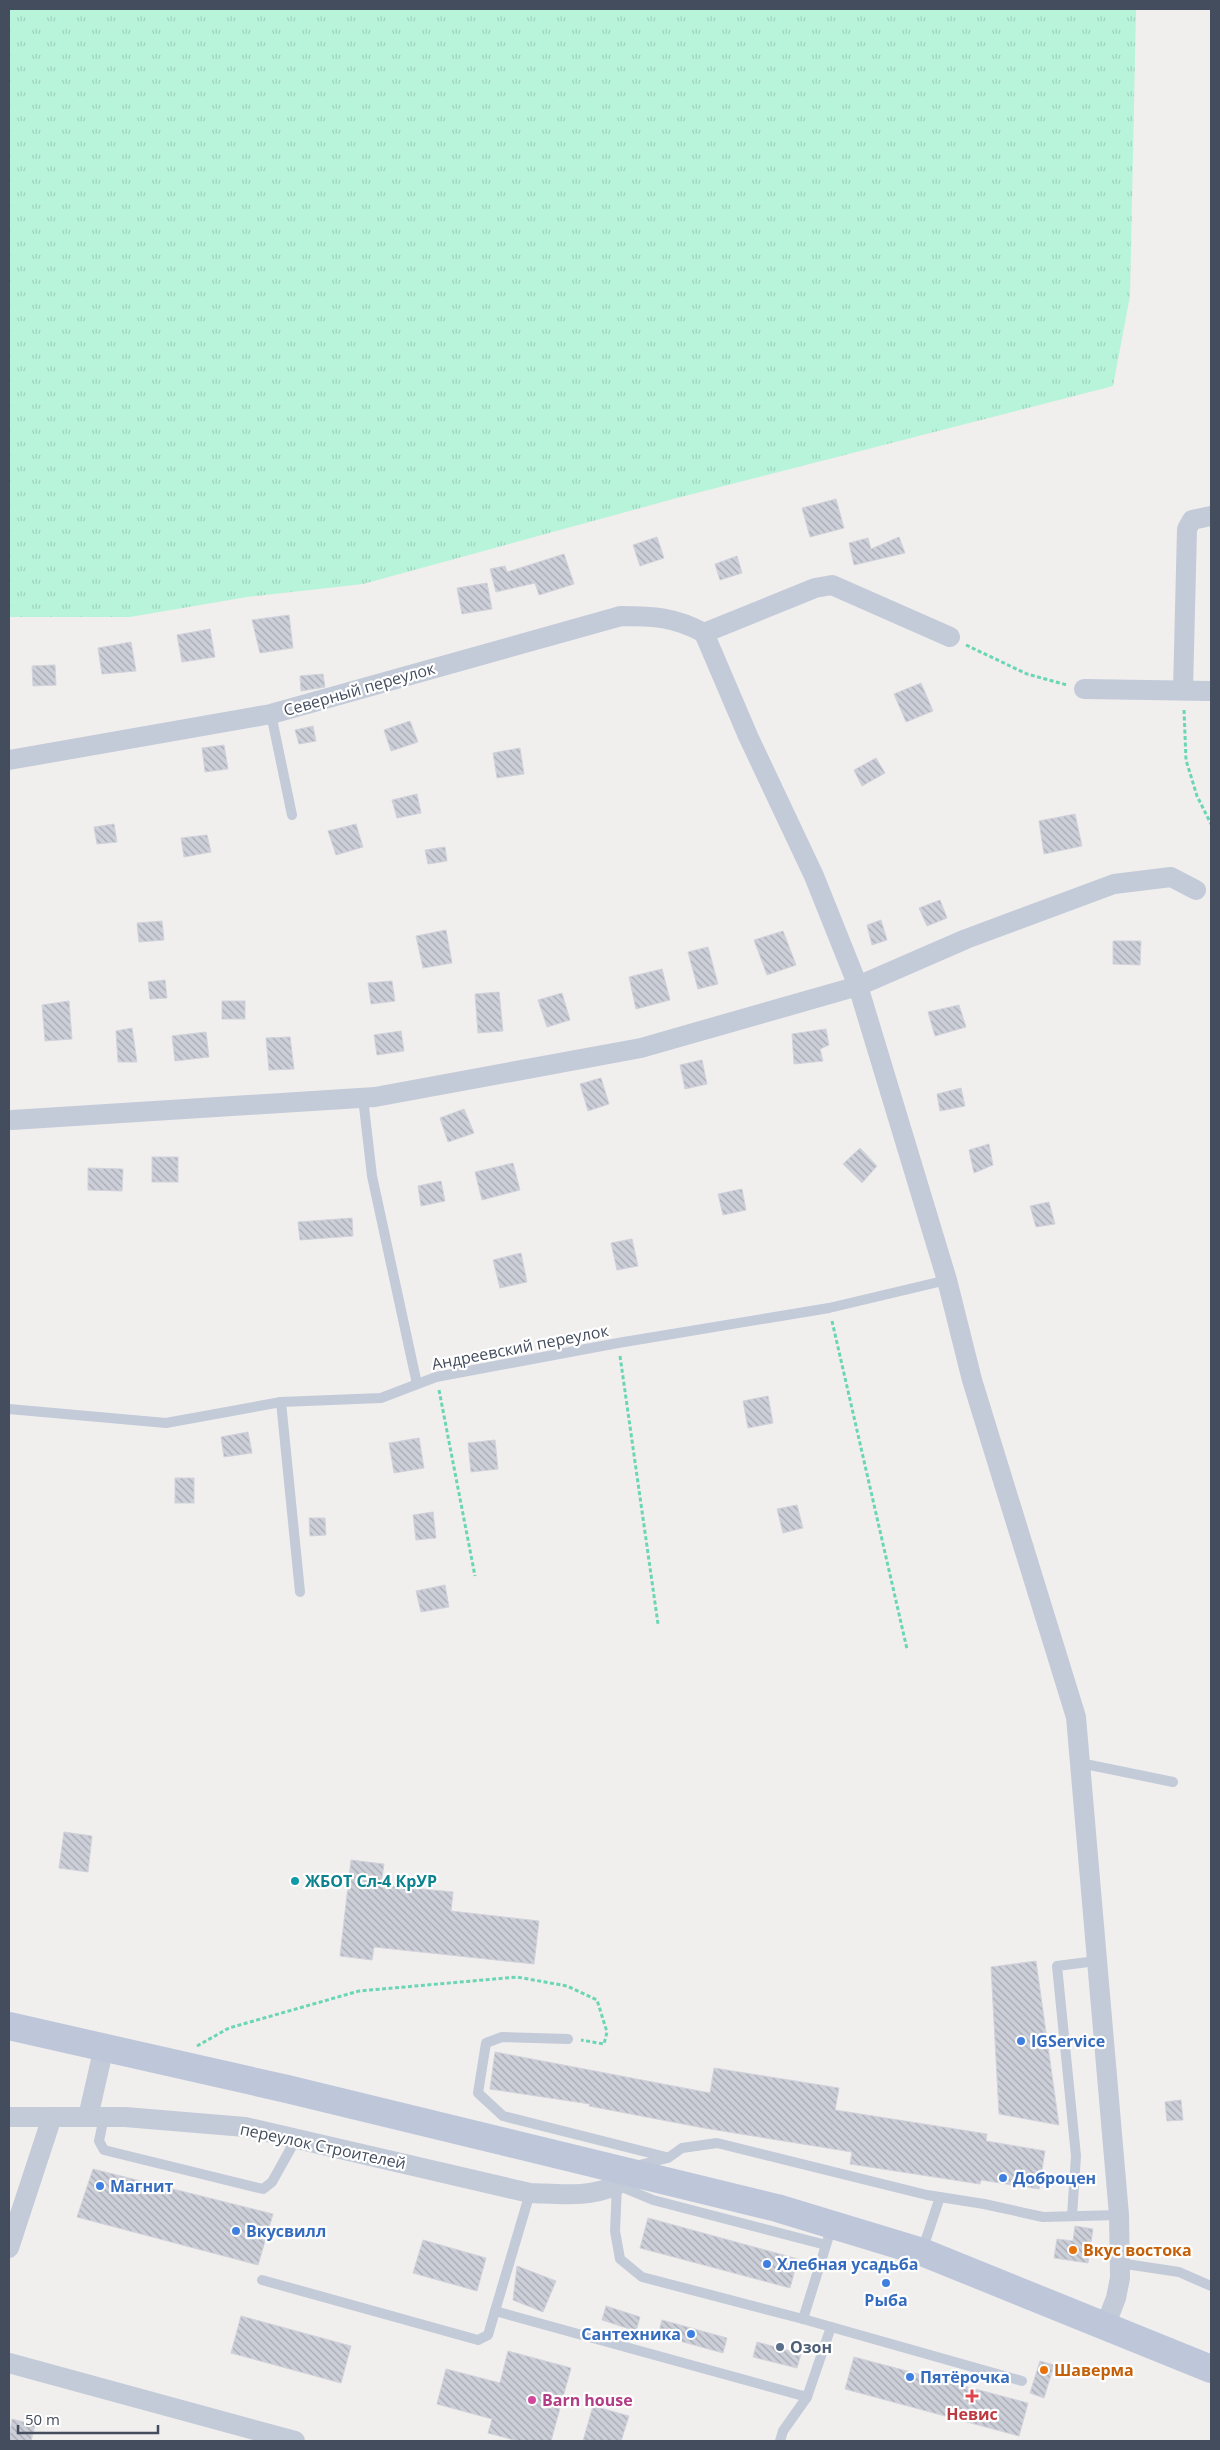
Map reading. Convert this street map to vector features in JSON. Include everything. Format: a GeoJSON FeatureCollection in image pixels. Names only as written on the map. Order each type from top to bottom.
{"type":"FeatureCollection","features":[{"type":"Feature","properties":{"kind":"main road"},"geometry":{"type":"LineString","coordinates":[[9,2026],[168,2062],[620,2177],[776,2208],[830,2235],[922,2252],[1106,2324],[1211,2369]]}},
{"type":"Feature","properties":{"kind":"street"},"geometry":{"type":"LineString","coordinates":[[1183,690],[1187,529],[1192,520],[1211,516]]}},
{"type":"Feature","properties":{"kind":"street"},"geometry":{"type":"LineString","coordinates":[[950,637],[832,586],[816,588],[704,633],[748,736],[814,876],[858,986],[946,1280],[972,1380],[1076,1717],[1119,2215],[1119,2263],[1116,2298],[1106,2324]]}},
{"type":"Feature","properties":{"kind":"street","name":"Северный переулок"},"geometry":{"type":"LineString","coordinates":[[9,760],[270,714],[621,616],[659,616],[690,625],[704,633]]}},
{"type":"Feature","properties":{"kind":"street"},"geometry":{"type":"LineString","coordinates":[[1084,689],[1211,691]]}},
{"type":"Feature","properties":{"kind":"street"},"geometry":{"type":"LineString","coordinates":[[12,1120],[363,1098],[641,1048],[858,986],[966,939],[1114,884],[1171,877],[1196,890]]}},
{"type":"Feature","properties":{"kind":"street"},"geometry":{"type":"LineString","coordinates":[[96,2117],[104,2047]]}},
{"type":"Feature","properties":{"kind":"street","name":"переулок Строителей"},"geometry":{"type":"LineString","coordinates":[[9,2117],[96,2117],[245,2127],[530,2193],[575,2195],[601,2193],[620,2177]]}},
{"type":"Feature","properties":{"kind":"street"},"geometry":{"type":"LineString","coordinates":[[9,2248],[52,2118]]}},
{"type":"Feature","properties":{"kind":"street"},"geometry":{"type":"LineString","coordinates":[[9,2363],[295,2441]]}},
{"type":"Feature","properties":{"kind":"lane"},"geometry":{"type":"LineString","coordinates":[[270,714],[292,815]]}},
{"type":"Feature","properties":{"kind":"lane"},"geometry":{"type":"LineString","coordinates":[[363,1098],[372,1176],[417,1384]]}},
{"type":"Feature","properties":{"kind":"lane","name":"Андреевский переулок"},"geometry":{"type":"LineString","coordinates":[[9,1409],[166,1422],[281,1402],[381,1398],[436,1377],[618,1343],[829,1308],[946,1280]]}},
{"type":"Feature","properties":{"kind":"lane"},"geometry":{"type":"LineString","coordinates":[[281,1402],[300,1592]]}},
{"type":"Feature","properties":{"kind":"lane"},"geometry":{"type":"LineString","coordinates":[[1080,1762],[1174,1782]]}},
{"type":"Feature","properties":{"kind":"lane"},"geometry":{"type":"LineString","coordinates":[[1072,2216],[1076,2156],[1057,1966],[1096,1961]]}},
{"type":"Feature","properties":{"kind":"lane"},"geometry":{"type":"LineString","coordinates":[[568,2039],[502,2037],[486,2043],[478,2094],[503,2116],[668,2158]]}},
{"type":"Feature","properties":{"kind":"lane"},"geometry":{"type":"LineString","coordinates":[[96,2117],[99,2141],[104,2150],[263,2188],[272,2182],[296,2139]]}},
{"type":"Feature","properties":{"kind":"lane"},"geometry":{"type":"LineString","coordinates":[[1022,2381],[803,2319],[642,2277],[620,2259],[614,2231],[620,2177],[668,2158],[682,2148],[717,2143],[940,2197],[984,2204],[1043,2217],[1119,2215]]}},
{"type":"Feature","properties":{"kind":"lane"},"geometry":{"type":"LineString","coordinates":[[262,2280],[478,2340],[488,2334],[530,2193]]}},
{"type":"Feature","properties":{"kind":"lane"},"geometry":{"type":"LineString","coordinates":[[922,2252],[940,2197]]}},
{"type":"Feature","properties":{"kind":"lane"},"geometry":{"type":"LineString","coordinates":[[803,2319],[830,2235]]}},
{"type":"Feature","properties":{"kind":"lane"},"geometry":{"type":"LineString","coordinates":[[1119,2263],[1179,2272],[1211,2286]]}},
{"type":"Feature","properties":{"kind":"lane"},"geometry":{"type":"LineString","coordinates":[[495,2311],[806,2397]]}},
{"type":"Feature","properties":{"kind":"lane"},"geometry":{"type":"LineString","coordinates":[[780,2441],[783,2431],[806,2397],[831,2327]]}},
{"type":"Feature","properties":{"kind":"path"},"geometry":{"type":"LineString","coordinates":[[950,637],[1027,674],[1084,689]]}},
{"type":"Feature","properties":{"kind":"path"},"geometry":{"type":"LineString","coordinates":[[1183,690],[1186,760],[1197,796],[1211,824]]}},
{"type":"Feature","properties":{"kind":"path"},"geometry":{"type":"LineString","coordinates":[[829,1308],[907,1649]]}},
{"type":"Feature","properties":{"kind":"path"},"geometry":{"type":"LineString","coordinates":[[618,1343],[658,1624]]}},
{"type":"Feature","properties":{"kind":"path"},"geometry":{"type":"LineString","coordinates":[[436,1377],[475,1576]]}},
{"type":"Feature","properties":{"kind":"path"},"geometry":{"type":"LineString","coordinates":[[168,2062],[229,2028],[358,1991],[517,1977],[567,1986],[597,2000],[607,2032],[604,2044],[568,2039]]}},
{"type":"Feature","properties":{"kind":"green space"},"geometry":{"type":"Polygon","coordinates":[[[9,9],[1136,9],[1130,296],[1113,386],[677,498],[363,584],[247,597],[130,617],[9,617],[9,9]]]}},
{"type":"Feature","properties":{"kind":"building"},"geometry":{"type":"Polygon","coordinates":[[[836,499],[844,528],[810,537],[802,508],[836,499]]]}},
{"type":"Feature","properties":{"kind":"building"},"geometry":{"type":"Polygon","coordinates":[[[657,537],[664,558],[640,566],[633,545],[657,537]]]}},
{"type":"Feature","properties":{"kind":"building"},"geometry":{"type":"Polygon","coordinates":[[[899,537],[905,553],[854,565],[849,543],[868,538],[871,549],[899,537]]]}},
{"type":"Feature","properties":{"kind":"building"},"geometry":{"type":"Polygon","coordinates":[[[564,554],[574,584],[539,595],[535,583],[496,592],[490,569],[505,566],[507,572],[564,554]]]}},
{"type":"Feature","properties":{"kind":"building"},"geometry":{"type":"Polygon","coordinates":[[[737,556],[742,573],[720,580],[715,564],[737,556]]]}},
{"type":"Feature","properties":{"kind":"building"},"geometry":{"type":"Polygon","coordinates":[[[487,583],[492,609],[462,614],[457,588],[487,583]]]}},
{"type":"Feature","properties":{"kind":"building"},"geometry":{"type":"Polygon","coordinates":[[[289,615],[293,648],[260,653],[252,620],[289,615]]]}},
{"type":"Feature","properties":{"kind":"building"},"geometry":{"type":"Polygon","coordinates":[[[210,629],[215,657],[182,662],[177,635],[210,629]]]}},
{"type":"Feature","properties":{"kind":"building"},"geometry":{"type":"Polygon","coordinates":[[[131,642],[136,671],[102,674],[98,648],[131,642]]]}},
{"type":"Feature","properties":{"kind":"building"},"geometry":{"type":"Polygon","coordinates":[[[55,665],[56,685],[33,686],[32,666],[55,665]]]}},
{"type":"Feature","properties":{"kind":"building"},"geometry":{"type":"Polygon","coordinates":[[[323,674],[325,687],[301,691],[300,676],[323,674]]]}},
{"type":"Feature","properties":{"kind":"building"},"geometry":{"type":"Polygon","coordinates":[[[921,683],[933,711],[906,722],[894,694],[921,683]]]}},
{"type":"Feature","properties":{"kind":"building"},"geometry":{"type":"Polygon","coordinates":[[[410,721],[418,742],[391,751],[384,730],[410,721]]]}},
{"type":"Feature","properties":{"kind":"building"},"geometry":{"type":"Polygon","coordinates":[[[313,726],[316,741],[299,744],[295,730],[313,726]]]}},
{"type":"Feature","properties":{"kind":"building"},"geometry":{"type":"Polygon","coordinates":[[[224,745],[228,769],[205,772],[202,748],[224,745]]]}},
{"type":"Feature","properties":{"kind":"building"},"geometry":{"type":"Polygon","coordinates":[[[520,748],[524,774],[497,778],[493,753],[520,748]]]}},
{"type":"Feature","properties":{"kind":"building"},"geometry":{"type":"Polygon","coordinates":[[[876,758],[885,773],[862,786],[854,770],[876,758]]]}},
{"type":"Feature","properties":{"kind":"building"},"geometry":{"type":"Polygon","coordinates":[[[417,794],[421,813],[397,818],[392,800],[417,794]]]}},
{"type":"Feature","properties":{"kind":"building"},"geometry":{"type":"Polygon","coordinates":[[[1075,814],[1082,846],[1044,854],[1039,821],[1075,814]]]}},
{"type":"Feature","properties":{"kind":"building"},"geometry":{"type":"Polygon","coordinates":[[[114,824],[117,842],[97,844],[94,827],[114,824]]]}},
{"type":"Feature","properties":{"kind":"building"},"geometry":{"type":"Polygon","coordinates":[[[356,824],[363,847],[336,855],[328,831],[356,824]]]}},
{"type":"Feature","properties":{"kind":"building"},"geometry":{"type":"Polygon","coordinates":[[[207,835],[211,852],[184,857],[181,838],[207,835]]]}},
{"type":"Feature","properties":{"kind":"building"},"geometry":{"type":"Polygon","coordinates":[[[445,847],[447,861],[428,864],[425,850],[445,847]]]}},
{"type":"Feature","properties":{"kind":"building"},"geometry":{"type":"Polygon","coordinates":[[[940,900],[947,918],[927,926],[919,908],[940,900]]]}},
{"type":"Feature","properties":{"kind":"building"},"geometry":{"type":"Polygon","coordinates":[[[881,920],[887,940],[872,945],[867,925],[881,920]]]}},
{"type":"Feature","properties":{"kind":"building"},"geometry":{"type":"Polygon","coordinates":[[[162,921],[164,940],[139,942],[137,923],[162,921]]]}},
{"type":"Feature","properties":{"kind":"building"},"geometry":{"type":"Polygon","coordinates":[[[446,930],[452,963],[423,968],[416,936],[446,930]]]}},
{"type":"Feature","properties":{"kind":"building"},"geometry":{"type":"Polygon","coordinates":[[[783,931],[796,965],[767,975],[754,940],[783,931]]]}},
{"type":"Feature","properties":{"kind":"building"},"geometry":{"type":"Polygon","coordinates":[[[1113,941],[1141,941],[1140,965],[1113,964],[1113,941]]]}},
{"type":"Feature","properties":{"kind":"building"},"geometry":{"type":"Polygon","coordinates":[[[708,947],[718,984],[698,989],[688,952],[708,947]]]}},
{"type":"Feature","properties":{"kind":"building"},"geometry":{"type":"Polygon","coordinates":[[[662,969],[670,1000],[636,1009],[629,977],[662,969]]]}},
{"type":"Feature","properties":{"kind":"building"},"geometry":{"type":"Polygon","coordinates":[[[165,980],[167,998],[150,999],[148,982],[165,980]]]}},
{"type":"Feature","properties":{"kind":"building"},"geometry":{"type":"Polygon","coordinates":[[[392,981],[395,1001],[371,1004],[368,983],[392,981]]]}},
{"type":"Feature","properties":{"kind":"building"},"geometry":{"type":"Polygon","coordinates":[[[499,992],[503,1031],[478,1033],[475,994],[499,992]]]}},
{"type":"Feature","properties":{"kind":"building"},"geometry":{"type":"Polygon","coordinates":[[[562,993],[570,1020],[547,1027],[538,1000],[562,993]]]}},
{"type":"Feature","properties":{"kind":"building"},"geometry":{"type":"Polygon","coordinates":[[[69,1001],[72,1039],[45,1041],[42,1005],[69,1001]]]}},
{"type":"Feature","properties":{"kind":"building"},"geometry":{"type":"Polygon","coordinates":[[[222,1001],[245,1001],[245,1019],[222,1019],[222,1001]]]}},
{"type":"Feature","properties":{"kind":"building"},"geometry":{"type":"Polygon","coordinates":[[[959,1005],[966,1027],[935,1036],[928,1012],[959,1005]]]}},
{"type":"Feature","properties":{"kind":"building"},"geometry":{"type":"Polygon","coordinates":[[[132,1028],[137,1062],[118,1062],[116,1031],[132,1028]]]}},
{"type":"Feature","properties":{"kind":"building"},"geometry":{"type":"Polygon","coordinates":[[[826,1029],[829,1045],[820,1049],[823,1061],[794,1064],[792,1034],[826,1029]]]}},
{"type":"Feature","properties":{"kind":"building"},"geometry":{"type":"Polygon","coordinates":[[[401,1031],[404,1051],[377,1055],[374,1035],[401,1031]]]}},
{"type":"Feature","properties":{"kind":"building"},"geometry":{"type":"Polygon","coordinates":[[[206,1032],[209,1057],[175,1061],[172,1036],[206,1032]]]}},
{"type":"Feature","properties":{"kind":"building"},"geometry":{"type":"Polygon","coordinates":[[[290,1037],[294,1069],[269,1070],[266,1038],[290,1037]]]}},
{"type":"Feature","properties":{"kind":"building"},"geometry":{"type":"Polygon","coordinates":[[[702,1060],[707,1084],[685,1089],[680,1065],[702,1060]]]}},
{"type":"Feature","properties":{"kind":"building"},"geometry":{"type":"Polygon","coordinates":[[[601,1078],[609,1104],[588,1111],[580,1084],[601,1078]]]}},
{"type":"Feature","properties":{"kind":"building"},"geometry":{"type":"Polygon","coordinates":[[[961,1088],[965,1106],[940,1111],[937,1094],[961,1088]]]}},
{"type":"Feature","properties":{"kind":"building"},"geometry":{"type":"Polygon","coordinates":[[[464,1109],[474,1133],[448,1142],[440,1118],[464,1109]]]}},
{"type":"Feature","properties":{"kind":"building"},"geometry":{"type":"Polygon","coordinates":[[[989,1144],[993,1165],[974,1173],[969,1150],[989,1144]]]}},
{"type":"Feature","properties":{"kind":"building"},"geometry":{"type":"Polygon","coordinates":[[[860,1148],[877,1166],[862,1183],[843,1164],[860,1148]]]}},
{"type":"Feature","properties":{"kind":"building"},"geometry":{"type":"Polygon","coordinates":[[[152,1157],[178,1157],[178,1182],[152,1182],[152,1157]]]}},
{"type":"Feature","properties":{"kind":"building"},"geometry":{"type":"Polygon","coordinates":[[[513,1163],[520,1190],[482,1200],[475,1172],[513,1163]]]}},
{"type":"Feature","properties":{"kind":"building"},"geometry":{"type":"Polygon","coordinates":[[[88,1168],[123,1169],[122,1191],[88,1190],[88,1168]]]}},
{"type":"Feature","properties":{"kind":"building"},"geometry":{"type":"Polygon","coordinates":[[[441,1181],[445,1201],[421,1206],[418,1186],[441,1181]]]}},
{"type":"Feature","properties":{"kind":"building"},"geometry":{"type":"Polygon","coordinates":[[[742,1189],[746,1210],[723,1215],[718,1194],[742,1189]]]}},
{"type":"Feature","properties":{"kind":"building"},"geometry":{"type":"Polygon","coordinates":[[[1049,1202],[1055,1224],[1036,1227],[1030,1206],[1049,1202]]]}},
{"type":"Feature","properties":{"kind":"building"},"geometry":{"type":"Polygon","coordinates":[[[352,1218],[353,1236],[300,1240],[298,1222],[352,1218]]]}},
{"type":"Feature","properties":{"kind":"building"},"geometry":{"type":"Polygon","coordinates":[[[632,1239],[638,1266],[617,1270],[611,1243],[632,1239]]]}},
{"type":"Feature","properties":{"kind":"building"},"geometry":{"type":"Polygon","coordinates":[[[521,1253],[527,1282],[500,1288],[493,1260],[521,1253]]]}},
{"type":"Feature","properties":{"kind":"building"},"geometry":{"type":"Polygon","coordinates":[[[768,1396],[773,1423],[748,1428],[743,1401],[768,1396]]]}},
{"type":"Feature","properties":{"kind":"building"},"geometry":{"type":"Polygon","coordinates":[[[248,1432],[252,1453],[224,1457],[221,1437],[248,1432]]]}},
{"type":"Feature","properties":{"kind":"building"},"geometry":{"type":"Polygon","coordinates":[[[419,1438],[424,1468],[394,1473],[389,1443],[419,1438]]]}},
{"type":"Feature","properties":{"kind":"building"},"geometry":{"type":"Polygon","coordinates":[[[495,1440],[498,1469],[471,1472],[468,1443],[495,1440]]]}},
{"type":"Feature","properties":{"kind":"building"},"geometry":{"type":"Polygon","coordinates":[[[175,1478],[194,1478],[194,1503],[175,1503],[175,1478]]]}},
{"type":"Feature","properties":{"kind":"building"},"geometry":{"type":"Polygon","coordinates":[[[797,1505],[803,1528],[783,1533],[777,1509],[797,1505]]]}},
{"type":"Feature","properties":{"kind":"building"},"geometry":{"type":"Polygon","coordinates":[[[433,1512],[436,1538],[416,1540],[413,1515],[433,1512]]]}},
{"type":"Feature","properties":{"kind":"building"},"geometry":{"type":"Polygon","coordinates":[[[309,1518],[325,1518],[326,1535],[310,1536],[309,1518]]]}},
{"type":"Feature","properties":{"kind":"building"},"geometry":{"type":"Polygon","coordinates":[[[445,1585],[449,1607],[421,1612],[416,1591],[445,1585]]]}},
{"type":"Feature","properties":{"kind":"building"},"geometry":{"type":"Polygon","coordinates":[[[64,1832],[92,1836],[88,1872],[59,1868],[64,1832]]]}},
{"type":"Feature","properties":{"kind":"building"},"geometry":{"type":"Polygon","coordinates":[[[351,1860],[384,1864],[381,1885],[453,1892],[451,1911],[539,1921],[534,1964],[374,1947],[372,1960],[340,1956],[351,1860]]]}},
{"type":"Feature","properties":{"kind":"building","name":"IGService"},"geometry":{"type":"Polygon","coordinates":[[[1036,1961],[1059,2125],[999,2114],[991,1967],[1036,1961]]]}},
{"type":"Feature","properties":{"kind":"building"},"geometry":{"type":"Polygon","coordinates":[[[495,2052],[710,2093],[714,2068],[839,2088],[835,2110],[987,2134],[986,2141],[1045,2151],[1039,2189],[981,2180],[980,2184],[850,2164],[852,2152],[704,2128],[589,2106],[590,2104],[490,2089],[495,2052]]]}},
{"type":"Feature","properties":{"kind":"building"},"geometry":{"type":"Polygon","coordinates":[[[1181,2100],[1183,2120],[1167,2121],[1165,2102],[1181,2100]]]}},
{"type":"Feature","properties":{"kind":"building"},"geometry":{"type":"Polygon","coordinates":[[[93,2169],[273,2214],[258,2265],[77,2217],[93,2169]]]}},
{"type":"Feature","properties":{"kind":"building"},"geometry":{"type":"Polygon","coordinates":[[[648,2218],[798,2259],[790,2288],[640,2248],[648,2218]]]}},
{"type":"Feature","properties":{"kind":"building","name":"Вкус востока"},"geometry":{"type":"Polygon","coordinates":[[[1075,2226],[1093,2229],[1088,2263],[1054,2258],[1057,2239],[1073,2241],[1075,2226]]]}},
{"type":"Feature","properties":{"kind":"building"},"geometry":{"type":"Polygon","coordinates":[[[423,2240],[486,2258],[477,2291],[413,2273],[423,2240]]]}},
{"type":"Feature","properties":{"kind":"building"},"geometry":{"type":"Polygon","coordinates":[[[517,2266],[556,2281],[543,2312],[513,2300],[517,2266]]]}},
{"type":"Feature","properties":{"kind":"building"},"geometry":{"type":"Polygon","coordinates":[[[606,2306],[640,2317],[636,2331],[602,2320],[606,2306]]]}},
{"type":"Feature","properties":{"kind":"building"},"geometry":{"type":"Polygon","coordinates":[[[241,2316],[351,2346],[341,2383],[231,2353],[241,2316]]]}},
{"type":"Feature","properties":{"kind":"building"},"geometry":{"type":"Polygon","coordinates":[[[662,2320],[727,2338],[723,2353],[658,2335],[662,2320]]]}},
{"type":"Feature","properties":{"kind":"building"},"geometry":{"type":"Polygon","coordinates":[[[757,2342],[801,2354],[797,2368],[753,2357],[757,2342]]]}},
{"type":"Feature","properties":{"kind":"building"},"geometry":{"type":"Polygon","coordinates":[[[508,2351],[571,2368],[551,2441],[518,2441],[488,2433],[492,2419],[437,2404],[446,2369],[500,2383],[508,2351]]]}},
{"type":"Feature","properties":{"kind":"building"},"geometry":{"type":"Polygon","coordinates":[[[854,2357],[1028,2403],[1019,2436],[845,2389],[854,2357]]]}},
{"type":"Feature","properties":{"kind":"building"},"geometry":{"type":"Polygon","coordinates":[[[1040,2361],[1054,2365],[1044,2398],[1030,2393],[1040,2361]]]}},
{"type":"Feature","properties":{"kind":"building"},"geometry":{"type":"Polygon","coordinates":[[[593,2406],[629,2416],[621,2441],[583,2441],[593,2406]]]}},
{"type":"Feature","properties":{"kind":"building"},"geometry":{"type":"Polygon","coordinates":[[[12,2419],[35,2425],[31,2441],[9,2441],[12,2419]]]}},
{"type":"Feature","properties":{"kind":"place","name":"ЖБОТ Сл-4 КрУР"},"geometry":{"type":"Point","coordinates":[295,1881]}},
{"type":"Feature","properties":{"kind":"place","name":"IGService"},"geometry":{"type":"Point","coordinates":[1021,2041]}},
{"type":"Feature","properties":{"kind":"place","name":"Доброцен"},"geometry":{"type":"Point","coordinates":[1003,2178]}},
{"type":"Feature","properties":{"kind":"place","name":"Магнит"},"geometry":{"type":"Point","coordinates":[100,2186]}},
{"type":"Feature","properties":{"kind":"place","name":"Вкусвилл"},"geometry":{"type":"Point","coordinates":[236,2231]}},
{"type":"Feature","properties":{"kind":"place","name":"Вкус востока"},"geometry":{"type":"Point","coordinates":[1073,2250]}},
{"type":"Feature","properties":{"kind":"place","name":"Хлебная усадьба"},"geometry":{"type":"Point","coordinates":[767,2264]}},
{"type":"Feature","properties":{"kind":"place","name":"Рыба"},"geometry":{"type":"Point","coordinates":[886,2283]}},
{"type":"Feature","properties":{"kind":"place","name":"Сантехника"},"geometry":{"type":"Point","coordinates":[691,2334]}},
{"type":"Feature","properties":{"kind":"place","name":"Озон"},"geometry":{"type":"Point","coordinates":[780,2347]}},
{"type":"Feature","properties":{"kind":"place","name":"Шаверма"},"geometry":{"type":"Point","coordinates":[1044,2370]}},
{"type":"Feature","properties":{"kind":"place","name":"Пятёрочка"},"geometry":{"type":"Point","coordinates":[910,2377]}},
{"type":"Feature","properties":{"kind":"place","name":"Невис"},"geometry":{"type":"Point","coordinates":[972,2396]}},
{"type":"Feature","properties":{"kind":"place","name":"Barn house"},"geometry":{"type":"Point","coordinates":[532,2400]}}]}
